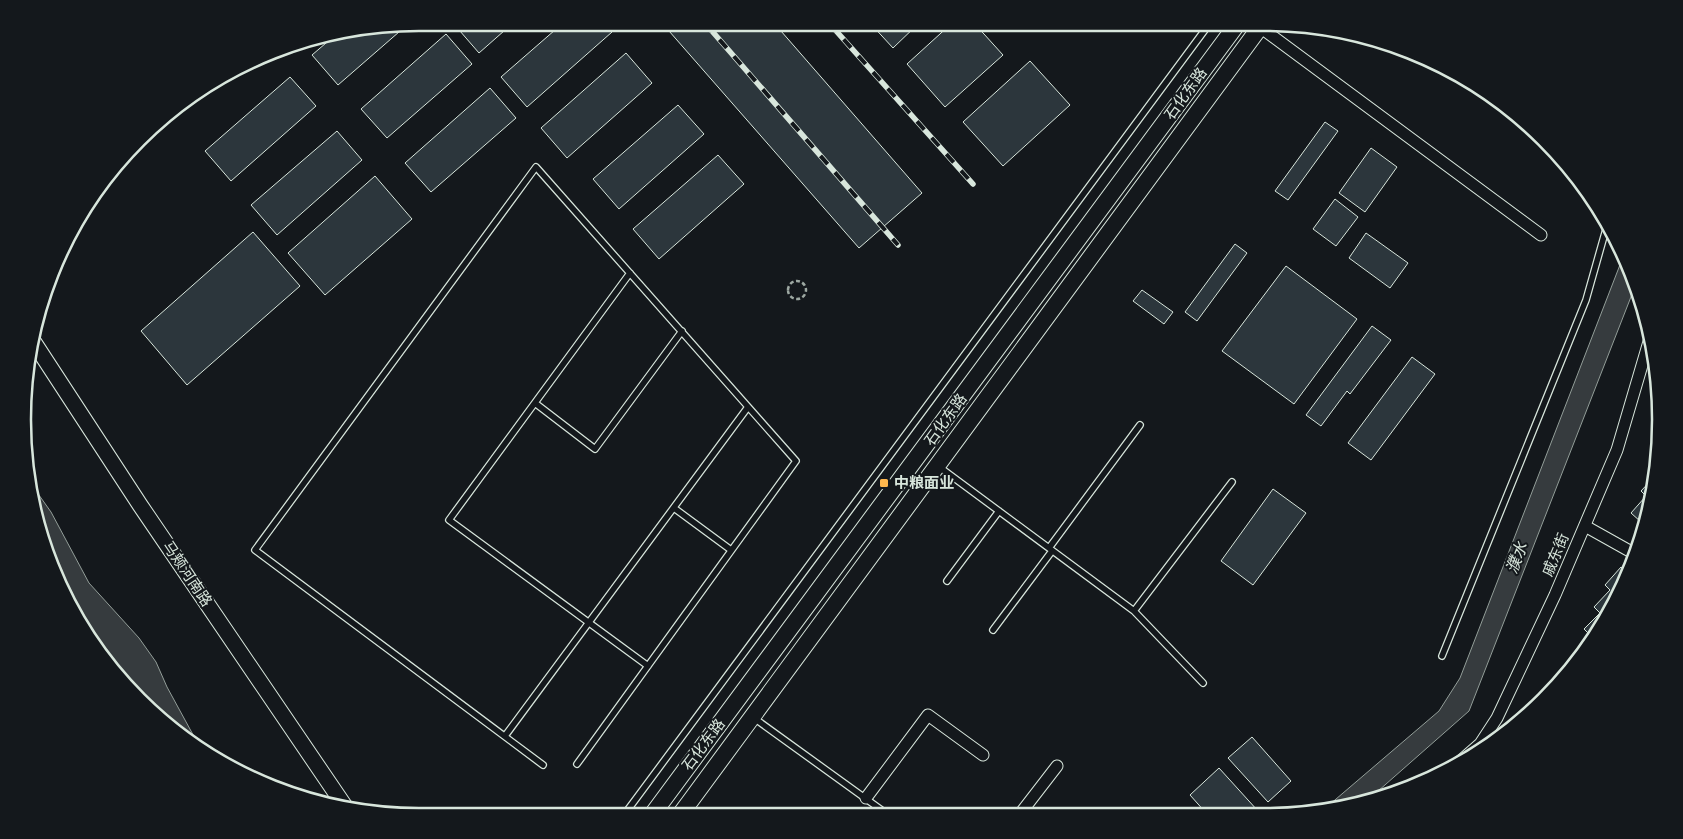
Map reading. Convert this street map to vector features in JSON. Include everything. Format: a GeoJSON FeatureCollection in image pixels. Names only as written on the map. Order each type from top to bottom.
{"type":"FeatureCollection","features":[{"type":"Feature","properties":{"kind":"main road","name":"石化东路"},"geometry":{"type":"LineString","coordinates":[[657,808],[1232,31]]}},
{"type":"Feature","properties":{"kind":"main road","name":"石化东路"},"geometry":{"type":"LineString","coordinates":[[685,808],[1258,31]]}},
{"type":"Feature","properties":{"kind":"street"},"geometry":{"type":"LineString","coordinates":[[1270,31],[1541,235]]}},
{"type":"Feature","properties":{"kind":"street","name":"马颊河南路"},"geometry":{"type":"LineString","coordinates":[[38,348],[140,505],[340,799]]}},
{"type":"Feature","properties":{"kind":"street","name":"戚东街"},"geometry":{"type":"LineString","coordinates":[[1483,739],[1497,718],[1556,594],[1617,450],[1645,353]]}},
{"type":"Feature","properties":{"kind":"street"},"geometry":{"type":"LineString","coordinates":[[1585,526],[1629,550]]}},
{"type":"Feature","properties":{"kind":"street"},"geometry":{"type":"LineString","coordinates":[[866,798],[928,715],[983,755]]}},
{"type":"Feature","properties":{"kind":"street"},"geometry":{"type":"LineString","coordinates":[[1025,808],[1057,766]]}},
{"type":"Feature","properties":{"kind":"lane"},"geometry":{"type":"LineString","coordinates":[[629,808],[1204,31]]}},
{"type":"Feature","properties":{"kind":"lane"},"geometry":{"type":"LineString","coordinates":[[543,764],[255,550],[536,167],[796,461],[577,764]]}},
{"type":"Feature","properties":{"kind":"lane"},"geometry":{"type":"LineString","coordinates":[[1442,656],[1586,300],[1605,234]]}},
{"type":"Feature","properties":{"kind":"lane"},"geometry":{"type":"LineString","coordinates":[[630,273],[448,520],[648,666]]}},
{"type":"Feature","properties":{"kind":"lane"},"geometry":{"type":"LineString","coordinates":[[535,403],[595,448],[682,331]]}},
{"type":"Feature","properties":{"kind":"lane"},"geometry":{"type":"LineString","coordinates":[[505,736],[748,407]]}},
{"type":"Feature","properties":{"kind":"lane"},"geometry":{"type":"LineString","coordinates":[[993,630],[1140,425]]}},
{"type":"Feature","properties":{"kind":"lane"},"geometry":{"type":"LineString","coordinates":[[937,466],[1134,611],[1203,683]]}},
{"type":"Feature","properties":{"kind":"lane"},"geometry":{"type":"LineString","coordinates":[[1134,611],[1232,482]]}},
{"type":"Feature","properties":{"kind":"lane"},"geometry":{"type":"LineString","coordinates":[[674,508],[731,550]]}},
{"type":"Feature","properties":{"kind":"lane"},"geometry":{"type":"LineString","coordinates":[[947,581],[999,512]]}},
{"type":"Feature","properties":{"kind":"lane"},"geometry":{"type":"LineString","coordinates":[[752,717],[880,808]]}},
{"type":"Feature","properties":{"kind":"path"},"geometry":{"type":"LineString","coordinates":[[792,282],[803,284],[804,295],[797,299],[790,296],[788,288],[792,282]]}},
{"type":"Feature","properties":{"kind":"water","name":"濮水"},"geometry":{"type":"Polygon","coordinates":[[[1620,266],[1631,296],[1469,711],[1379,790],[1334,801],[1439,711],[1460,678],[1620,266]]]}},
{"type":"Feature","properties":{"kind":"water"},"geometry":{"type":"Polygon","coordinates":[[[39,495],[51,512],[89,583],[139,638],[156,662],[167,687],[193,735],[145,694],[111,656],[83,614],[71,591],[52,544],[44,520],[39,495]]]}},
{"type":"Feature","properties":{"kind":"building"},"geometry":{"type":"Polygon","coordinates":[[[460,31],[504,31],[479,53],[460,31]]]}},
{"type":"Feature","properties":{"kind":"building"},"geometry":{"type":"Polygon","coordinates":[[[554,31],[612,32],[527,107],[501,77],[554,31]]]}},
{"type":"Feature","properties":{"kind":"building"},"geometry":{"type":"Polygon","coordinates":[[[669,31],[781,31],[922,193],[859,248],[669,31]]]}},
{"type":"Feature","properties":{"kind":"building"},"geometry":{"type":"Polygon","coordinates":[[[877,31],[911,31],[893,48],[877,31]]]}},
{"type":"Feature","properties":{"kind":"building"},"geometry":{"type":"Polygon","coordinates":[[[943,31],[981,31],[1003,55],[945,107],[907,64],[943,31]]]}},
{"type":"Feature","properties":{"kind":"building"},"geometry":{"type":"Polygon","coordinates":[[[399,32],[338,85],[312,55],[327,42],[399,32]]]}},
{"type":"Feature","properties":{"kind":"building"},"geometry":{"type":"Polygon","coordinates":[[[446,34],[472,64],[387,138],[361,109],[446,34]]]}},
{"type":"Feature","properties":{"kind":"building"},"geometry":{"type":"Polygon","coordinates":[[[626,53],[652,83],[567,158],[541,128],[626,53]]]}},
{"type":"Feature","properties":{"kind":"building"},"geometry":{"type":"Polygon","coordinates":[[[1030,61],[1070,105],[1003,166],[963,122],[1030,61]]]}},
{"type":"Feature","properties":{"kind":"building"},"geometry":{"type":"Polygon","coordinates":[[[290,77],[316,106],[231,181],[205,151],[290,77]]]}},
{"type":"Feature","properties":{"kind":"building"},"geometry":{"type":"Polygon","coordinates":[[[490,88],[516,118],[431,192],[405,163],[490,88]]]}},
{"type":"Feature","properties":{"kind":"building"},"geometry":{"type":"Polygon","coordinates":[[[678,105],[704,134],[619,209],[593,179],[678,105]]]}},
{"type":"Feature","properties":{"kind":"building"},"geometry":{"type":"Polygon","coordinates":[[[1325,122],[1338,131],[1288,200],[1275,191],[1325,122]]]}},
{"type":"Feature","properties":{"kind":"building"},"geometry":{"type":"Polygon","coordinates":[[[337,131],[362,160],[277,235],[251,205],[337,131]]]}},
{"type":"Feature","properties":{"kind":"building"},"geometry":{"type":"Polygon","coordinates":[[[1371,148],[1397,167],[1365,212],[1339,193],[1371,148]]]}},
{"type":"Feature","properties":{"kind":"building"},"geometry":{"type":"Polygon","coordinates":[[[718,155],[744,184],[659,259],[633,229],[718,155]]]}},
{"type":"Feature","properties":{"kind":"building"},"geometry":{"type":"Polygon","coordinates":[[[375,176],[412,219],[325,295],[288,253],[375,176]]]}},
{"type":"Feature","properties":{"kind":"building"},"geometry":{"type":"Polygon","coordinates":[[[1335,199],[1358,217],[1336,246],[1313,229],[1335,199]]]}},
{"type":"Feature","properties":{"kind":"building"},"geometry":{"type":"Polygon","coordinates":[[[253,232],[300,286],[187,385],[141,331],[253,232]]]}},
{"type":"Feature","properties":{"kind":"building"},"geometry":{"type":"Polygon","coordinates":[[[1366,233],[1408,263],[1390,288],[1349,258],[1366,233]]]}},
{"type":"Feature","properties":{"kind":"building"},"geometry":{"type":"Polygon","coordinates":[[[1235,244],[1247,253],[1197,321],[1185,312],[1235,244]]]}},
{"type":"Feature","properties":{"kind":"building"},"geometry":{"type":"Polygon","coordinates":[[[1286,266],[1357,319],[1294,404],[1222,351],[1286,266]]]}},
{"type":"Feature","properties":{"kind":"building"},"geometry":{"type":"Polygon","coordinates":[[[1142,290],[1173,312],[1164,324],[1133,301],[1142,290]]]}},
{"type":"Feature","properties":{"kind":"building"},"geometry":{"type":"Polygon","coordinates":[[[1372,326],[1391,340],[1350,394],[1347,391],[1321,426],[1306,415],[1372,326]]]}},
{"type":"Feature","properties":{"kind":"building"},"geometry":{"type":"Polygon","coordinates":[[[1412,357],[1435,374],[1371,460],[1348,443],[1412,357]]]}},
{"type":"Feature","properties":{"kind":"building"},"geometry":{"type":"Polygon","coordinates":[[[1273,489],[1306,513],[1253,585],[1221,561],[1273,489]]]}},
{"type":"Feature","properties":{"kind":"building"},"geometry":{"type":"Polygon","coordinates":[[[1643,499],[1639,520],[1631,513],[1643,499]]]}},
{"type":"Feature","properties":{"kind":"building"},"geometry":{"type":"Polygon","coordinates":[[[1622,568],[1600,614],[1588,633],[1584,629],[1600,613],[1594,607],[1610,590],[1605,585],[1622,568]]]}},
{"type":"Feature","properties":{"kind":"building"},"geometry":{"type":"Polygon","coordinates":[[[1252,737],[1291,781],[1268,802],[1228,758],[1252,737]]]}},
{"type":"Feature","properties":{"kind":"building"},"geometry":{"type":"Polygon","coordinates":[[[1219,768],[1255,808],[1202,808],[1190,795],[1219,768]]]}},
{"type":"Feature","properties":{"kind":"railway"},"geometry":{"type":"LineString","coordinates":[[712,31],[898,245]]}},
{"type":"Feature","properties":{"kind":"railway"},"geometry":{"type":"LineString","coordinates":[[836,31],[973,184]]}},
{"type":"Feature","properties":{"kind":"place","name":"中粮面业"},"geometry":{"type":"Point","coordinates":[884,483]}}]}
